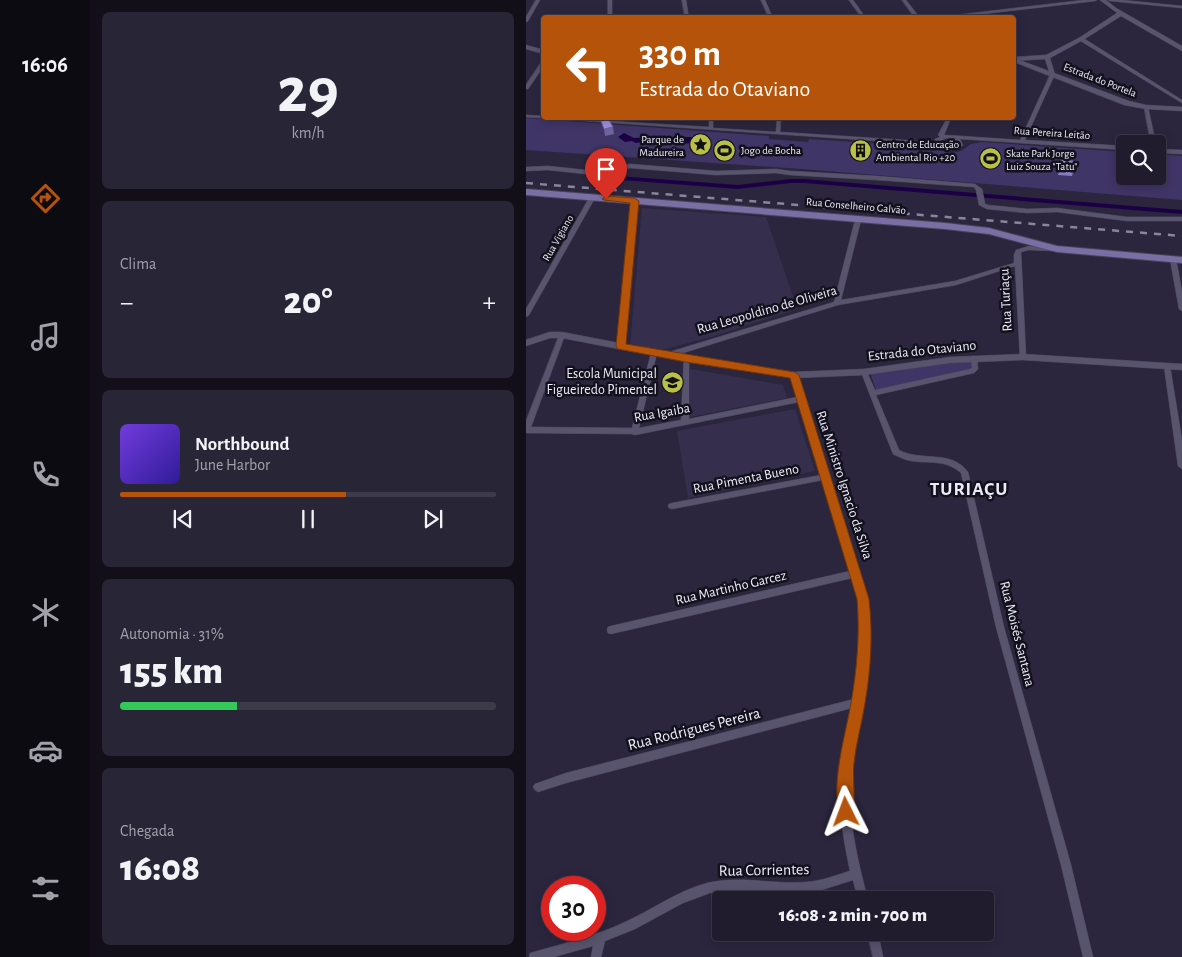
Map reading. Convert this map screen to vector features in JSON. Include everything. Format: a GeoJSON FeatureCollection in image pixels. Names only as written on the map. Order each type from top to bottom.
{"type":"FeatureCollection","features":[{"type":"Feature","properties":{"kind":"main road"},"geometry":{"type":"LineString","coordinates":[[526,47],[541,51]]}},
{"type":"Feature","properties":{"kind":"main road","name":"Estrada do Portela"},"geometry":{"type":"LineString","coordinates":[[1016,61],[1118,101],[1146,107],[1182,108]]}},
{"type":"Feature","properties":{"kind":"main road","name":"Rua Conselheiro Galvão"},"geometry":{"type":"LineString","coordinates":[[526,192],[989,231],[1057,249],[1177,259]]}},
{"type":"Feature","properties":{"kind":"street"},"geometry":{"type":"LineString","coordinates":[[526,21],[538,0]]}},
{"type":"Feature","properties":{"kind":"street"},"geometry":{"type":"LineString","coordinates":[[610,0],[610,15]]}},
{"type":"Feature","properties":{"kind":"street"},"geometry":{"type":"LineString","coordinates":[[684,0],[686,15]]}},
{"type":"Feature","properties":{"kind":"street"},"geometry":{"type":"LineString","coordinates":[[762,0],[770,15]]}},
{"type":"Feature","properties":{"kind":"street"},"geometry":{"type":"LineString","coordinates":[[851,0],[862,15]]}},
{"type":"Feature","properties":{"kind":"street"},"geometry":{"type":"LineString","coordinates":[[904,0],[916,15]]}},
{"type":"Feature","properties":{"kind":"street"},"geometry":{"type":"LineString","coordinates":[[959,15],[1094,0]]}},
{"type":"Feature","properties":{"kind":"street"},"geometry":{"type":"LineString","coordinates":[[1103,0],[1120,14],[1181,49]]}},
{"type":"Feature","properties":{"kind":"street"},"geometry":{"type":"LineString","coordinates":[[1110,0],[1182,7]]}},
{"type":"Feature","properties":{"kind":"street"},"geometry":{"type":"LineString","coordinates":[[1016,60],[1047,57],[1081,39],[1120,14]]}},
{"type":"Feature","properties":{"kind":"street"},"geometry":{"type":"LineString","coordinates":[[1081,39],[1182,102]]}},
{"type":"Feature","properties":{"kind":"street"},"geometry":{"type":"LineString","coordinates":[[1022,141],[1053,74],[1047,57]]}},
{"type":"Feature","properties":{"kind":"street"},"geometry":{"type":"LineString","coordinates":[[526,88],[541,66]]}},
{"type":"Feature","properties":{"kind":"street"},"geometry":{"type":"LineString","coordinates":[[1146,107],[1152,135]]}},
{"type":"Feature","properties":{"kind":"street"},"geometry":{"type":"LineString","coordinates":[[526,116],[541,117]]}},
{"type":"Feature","properties":{"kind":"street"},"geometry":{"type":"LineString","coordinates":[[581,120],[937,144],[937,140],[944,137],[942,130],[948,120]]}},
{"type":"Feature","properties":{"kind":"street"},"geometry":{"type":"LineString","coordinates":[[711,120],[712,128]]}},
{"type":"Feature","properties":{"kind":"street"},"geometry":{"type":"LineString","coordinates":[[778,132],[779,120]]}},
{"type":"Feature","properties":{"kind":"street","name":"Rua Pereira Leitão"},"geometry":{"type":"LineString","coordinates":[[944,137],[1116,147]]}},
{"type":"Feature","properties":{"kind":"street"},"geometry":{"type":"LineString","coordinates":[[951,137],[957,139],[960,143]]}},
{"type":"Feature","properties":{"kind":"street","name":"Rua Pereira Leitão"},"geometry":{"type":"LineString","coordinates":[[937,144],[948,149],[977,138]]}},
{"type":"Feature","properties":{"kind":"street"},"geometry":{"type":"LineString","coordinates":[[1166,151],[1182,152]]}},
{"type":"Feature","properties":{"kind":"street"},"geometry":{"type":"LineString","coordinates":[[526,169],[548,168],[595,173],[630,166],[716,173],[776,171],[877,178],[969,186],[979,189],[982,205],[988,207],[1057,210],[1132,219],[1182,219]]}},
{"type":"Feature","properties":{"kind":"street","name":"Rua Vigiano"},"geometry":{"type":"LineString","coordinates":[[526,314],[592,198]]}},
{"type":"Feature","properties":{"kind":"street"},"geometry":{"type":"LineString","coordinates":[[621,346],[634,201]]}},
{"type":"Feature","properties":{"kind":"street"},"geometry":{"type":"LineString","coordinates":[[837,303],[858,220]]}},
{"type":"Feature","properties":{"kind":"street","name":"Rua Turiaçu"},"geometry":{"type":"LineString","coordinates":[[1023,357],[1016,264],[1020,249],[1057,249]]}},
{"type":"Feature","properties":{"kind":"street"},"geometry":{"type":"LineString","coordinates":[[1177,259],[1182,309]]}},
{"type":"Feature","properties":{"kind":"street","name":"Rua Leopoldino de Oliveira"},"geometry":{"type":"LineString","coordinates":[[526,343],[542,337],[562,335],[668,355],[837,303],[956,283],[1016,264]]}},
{"type":"Feature","properties":{"kind":"street"},"geometry":{"type":"LineString","coordinates":[[526,430],[562,335]]}},
{"type":"Feature","properties":{"kind":"street"},"geometry":{"type":"LineString","coordinates":[[635,432],[654,353]]}},
{"type":"Feature","properties":{"kind":"street","name":"Estrada do Otaviano"},"geometry":{"type":"LineString","coordinates":[[668,355],[794,375],[864,372],[974,358],[1023,357],[1182,367]]}},
{"type":"Feature","properties":{"kind":"street"},"geometry":{"type":"LineString","coordinates":[[872,393],[972,371],[975,369],[974,358]]}},
{"type":"Feature","properties":{"kind":"street"},"geometry":{"type":"LineString","coordinates":[[685,422],[686,359]]}},
{"type":"Feature","properties":{"kind":"street"},"geometry":{"type":"LineString","coordinates":[[1168,366],[1182,466]]}},
{"type":"Feature","properties":{"kind":"street","name":"Rua Moisés Santana"},"geometry":{"type":"LineString","coordinates":[[864,372],[896,452],[904,456],[949,461],[956,464],[964,472],[1000,627],[1045,797],[1066,865],[1088,957]]}},
{"type":"Feature","properties":{"kind":"street","name":"Rua Ministro Ignacio da Silva"},"geometry":{"type":"LineString","coordinates":[[794,375],[824,477],[857,573],[863,599],[866,624],[858,702],[848,750],[844,796],[856,874],[861,891]]}},
{"type":"Feature","properties":{"kind":"street","name":"Rua Igaiba"},"geometry":{"type":"LineString","coordinates":[[526,430],[635,432],[801,399]]}},
{"type":"Feature","properties":{"kind":"street","name":"Rua Pimenta Bueno"},"geometry":{"type":"LineString","coordinates":[[672,506],[824,477]]}},
{"type":"Feature","properties":{"kind":"street","name":"Rua Martinho Garcez"},"geometry":{"type":"LineString","coordinates":[[611,630],[857,573]]}},
{"type":"Feature","properties":{"kind":"street","name":"Rua Rodrigues Pereira"},"geometry":{"type":"LineString","coordinates":[[538,787],[858,702]]}},
{"type":"Feature","properties":{"kind":"street","name":"Rua Corrientes"},"geometry":{"type":"LineString","coordinates":[[606,936],[678,900],[711,888],[744,886],[807,888],[856,874]]}},
{"type":"Feature","properties":{"kind":"street","name":"Rua Corrientes"},"geometry":{"type":"LineString","coordinates":[[534,957],[593,941]]}},
{"type":"Feature","properties":{"kind":"street"},"geometry":{"type":"LineString","coordinates":[[596,957],[600,941]]}},
{"type":"Feature","properties":{"kind":"street"},"geometry":{"type":"LineString","coordinates":[[874,941],[878,957]]}},
{"type":"Feature","properties":{"kind":"shaded area"},"geometry":{"type":"Polygon","coordinates":[[[526,118],[769,136],[769,139],[808,142],[809,139],[926,147],[951,153],[961,151],[971,144],[982,142],[1116,151],[1116,185],[1166,185],[1166,155],[1182,156],[1182,200],[802,169],[526,150],[526,118]]]}},
{"type":"Feature","properties":{"kind":"shaded area"},"geometry":{"type":"Polygon","coordinates":[[[624,133],[634,138],[661,136],[666,138],[690,137],[703,139],[698,142],[682,144],[636,143],[632,141],[625,142],[618,137],[624,133]]]}},
{"type":"Feature","properties":{"kind":"shaded area"},"geometry":{"type":"Polygon","coordinates":[[[642,208],[766,217],[797,309],[715,336],[665,349],[630,347],[642,208]]]}},
{"type":"Feature","properties":{"kind":"shaded area"},"geometry":{"type":"Polygon","coordinates":[[[971,362],[973,370],[876,390],[870,372],[933,364],[971,362]]]}},
{"type":"Feature","properties":{"kind":"shaded area"},"geometry":{"type":"Polygon","coordinates":[[[690,369],[783,385],[787,398],[690,417],[690,369]]]}},
{"type":"Feature","properties":{"kind":"shaded area"},"geometry":{"type":"Polygon","coordinates":[[[795,409],[815,471],[688,498],[677,431],[795,409]]]}},
{"type":"Feature","properties":{"kind":"building"},"geometry":{"type":"Polygon","coordinates":[[[609,120],[613,127],[604,129],[601,121],[609,120]]]}},
{"type":"Feature","properties":{"kind":"building"},"geometry":{"type":"Polygon","coordinates":[[[1061,160],[1073,161],[1074,169],[1060,167],[1061,160]]]}},
{"type":"Feature","properties":{"kind":"waterway"},"geometry":{"type":"LineString","coordinates":[[621,178],[738,187],[804,181],[1182,212]]}},
{"type":"Feature","properties":{"kind":"railway"},"geometry":{"type":"LineString","coordinates":[[526,183],[1182,236]]}},
{"type":"Feature","properties":{"kind":"place","name":"Parque de Madureira"},"geometry":{"type":"Point","coordinates":[700,145]}},
{"type":"Feature","properties":{"kind":"place","name":"Jogo de Bocha"},"geometry":{"type":"Point","coordinates":[725,150]}},
{"type":"Feature","properties":{"kind":"place","name":"Centro de Educação Ambiental Rio +20"},"geometry":{"type":"Point","coordinates":[860,150]}},
{"type":"Feature","properties":{"kind":"place","name":"Skate Park Jorge Luiz Souza \"Tatu\""},"geometry":{"type":"Point","coordinates":[990,159]}},
{"type":"Feature","properties":{"kind":"place","name":"Escola Municipal Figueiredo Pimentel"},"geometry":{"type":"Point","coordinates":[673,382]}},
{"type":"Feature","properties":{"kind":"district","name":"TURIAÇU"},"geometry":{"type":"Point","coordinates":[969,489]}},
{"type":"Feature","properties":{"kind":"route"},"geometry":{"type":"LineString","coordinates":[[606,199],[634,201],[621,346],[686,359],[794,375],[824,477],[857,573],[866,624],[858,702],[848,750],[844,796],[846,812]]}}]}
